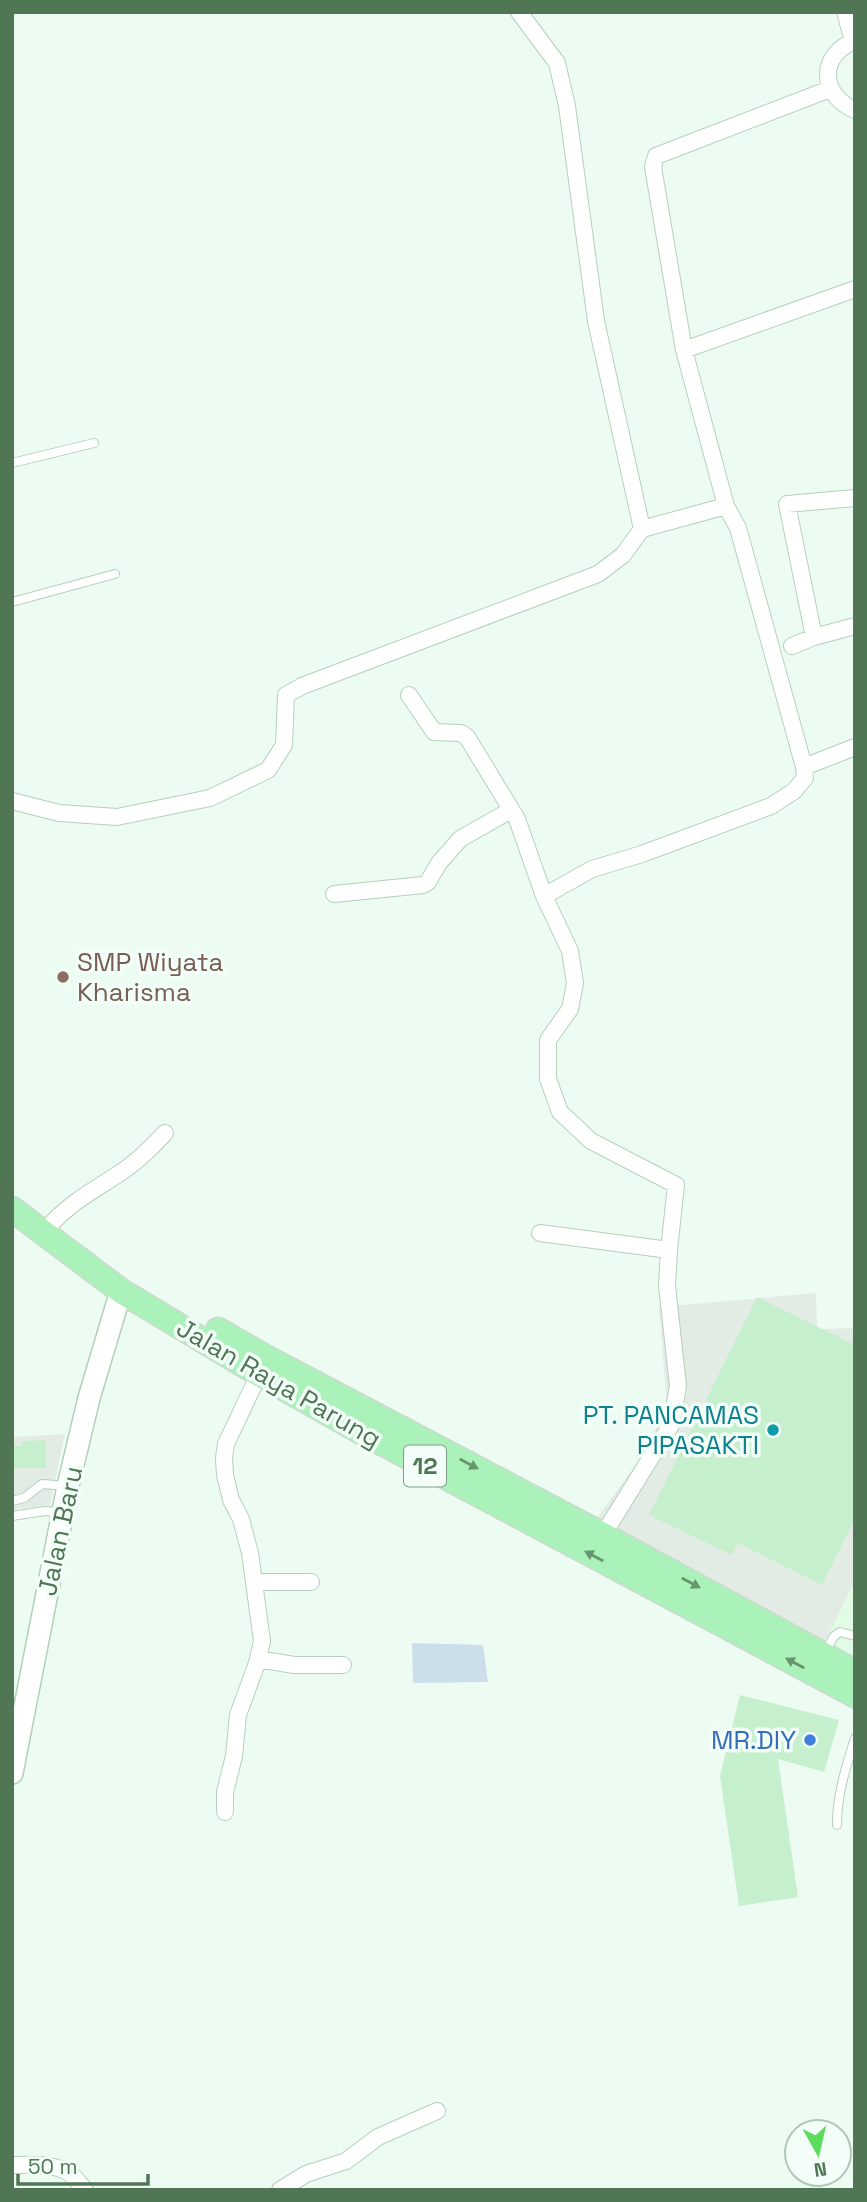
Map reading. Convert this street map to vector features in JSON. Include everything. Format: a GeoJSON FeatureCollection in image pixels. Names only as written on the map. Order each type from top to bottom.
{"type":"FeatureCollection","features":[{"type":"Feature","properties":{"kind":"highway","name":"Jalan Raya Parung"},"geometry":{"type":"LineString","coordinates":[[13,1206],[53,1222],[128,1277],[265,1357],[603,1535],[855,1672]]}},
{"type":"Feature","properties":{"kind":"highway","name":"Jalan Raya Parung"},"geometry":{"type":"LineString","coordinates":[[13,1206],[121,1291],[259,1374],[371,1437],[855,1696]]}},
{"type":"Feature","properties":{"kind":"main road","name":"Jalan Baru"},"geometry":{"type":"LineString","coordinates":[[13,1763],[68,1486],[89,1398],[121,1291]]}},
{"type":"Feature","properties":{"kind":"street"},"geometry":{"type":"LineString","coordinates":[[519,12],[553,55],[560,70],[596,321],[642,529]]}},
{"type":"Feature","properties":{"kind":"street"},"geometry":{"type":"LineString","coordinates":[[845,12],[854,41],[842,46],[834,54],[828,77],[830,89],[836,99],[855,110]]}},
{"type":"Feature","properties":{"kind":"street"},"geometry":{"type":"LineString","coordinates":[[544,896],[592,869],[771,806],[794,792],[805,778],[738,528],[726,506],[684,350],[653,167],[656,156],[830,89]]}},
{"type":"Feature","properties":{"kind":"street"},"geometry":{"type":"LineString","coordinates":[[684,350],[855,289]]}},
{"type":"Feature","properties":{"kind":"street"},"geometry":{"type":"LineString","coordinates":[[814,637],[787,504],[855,498]]}},
{"type":"Feature","properties":{"kind":"street"},"geometry":{"type":"LineString","coordinates":[[12,801],[59,813],[117,817],[210,798],[268,771],[284,745],[286,695],[302,686],[597,574],[623,555],[642,529],[726,506]]}},
{"type":"Feature","properties":{"kind":"street"},"geometry":{"type":"LineString","coordinates":[[792,646],[855,626]]}},
{"type":"Feature","properties":{"kind":"street"},"geometry":{"type":"LineString","coordinates":[[409,695],[434,732],[461,733],[467,737],[517,820],[544,896],[570,951],[575,983],[570,1009],[548,1040],[548,1079],[559,1112],[591,1141],[676,1185],[667,1286],[678,1386],[676,1407],[671,1425],[603,1535]]}},
{"type":"Feature","properties":{"kind":"street"},"geometry":{"type":"LineString","coordinates":[[804,767],[855,747]]}},
{"type":"Feature","properties":{"kind":"street"},"geometry":{"type":"LineString","coordinates":[[334,894],[423,885],[460,839],[511,810]]}},
{"type":"Feature","properties":{"kind":"street"},"geometry":{"type":"LineString","coordinates":[[53,1222],[80,1197],[138,1160],[165,1133]]}},
{"type":"Feature","properties":{"kind":"street"},"geometry":{"type":"LineString","coordinates":[[540,1233],[669,1250]]}},
{"type":"Feature","properties":{"kind":"street"},"geometry":{"type":"LineString","coordinates":[[225,1812],[225,1792],[234,1756],[238,1715],[262,1641],[250,1553],[241,1519],[231,1500],[224,1458],[226,1444],[259,1374]]}},
{"type":"Feature","properties":{"kind":"street"},"geometry":{"type":"LineString","coordinates":[[254,1582],[311,1582]]}},
{"type":"Feature","properties":{"kind":"street"},"geometry":{"type":"LineString","coordinates":[[258,1659],[294,1665],[343,1665]]}},
{"type":"Feature","properties":{"kind":"street"},"geometry":{"type":"LineString","coordinates":[[280,2190],[306,2174],[346,2161],[378,2137],[437,2111]]}},
{"type":"Feature","properties":{"kind":"street"},"geometry":{"type":"LineString","coordinates":[[12,2165],[61,2169],[71,2174],[85,2190]]}},
{"type":"Feature","properties":{"kind":"lane"},"geometry":{"type":"LineString","coordinates":[[12,463],[94,443]]}},
{"type":"Feature","properties":{"kind":"lane"},"geometry":{"type":"LineString","coordinates":[[12,602],[116,574]]}},
{"type":"Feature","properties":{"kind":"lane"},"geometry":{"type":"LineString","coordinates":[[12,1501],[24,1498],[42,1484],[68,1486]]}},
{"type":"Feature","properties":{"kind":"lane"},"geometry":{"type":"LineString","coordinates":[[12,1516],[45,1511],[63,1512]]}},
{"type":"Feature","properties":{"kind":"lane"},"geometry":{"type":"LineString","coordinates":[[824,1655],[834,1636],[840,1632],[855,1636]]}},
{"type":"Feature","properties":{"kind":"lane"},"geometry":{"type":"LineString","coordinates":[[837,1825],[843,1776],[855,1738]]}},
{"type":"Feature","properties":{"kind":"shaded area","name":"PT. PANCAMAS PIPASAKTI"},"geometry":{"type":"Polygon","coordinates":[[[816,1293],[817,1329],[855,1328],[855,1580],[824,1643],[595,1521],[642,1456],[667,1406],[659,1307],[816,1293]]]}},
{"type":"Feature","properties":{"kind":"shaded area"},"geometry":{"type":"Polygon","coordinates":[[[65,1434],[50,1505],[12,1510],[12,1437],[65,1434]]]}},
{"type":"Feature","properties":{"kind":"shaded area"},"geometry":{"type":"Polygon","coordinates":[[[855,1580],[855,1660],[824,1643],[855,1580]]]}},
{"type":"Feature","properties":{"kind":"shaded area"},"geometry":{"type":"Polygon","coordinates":[[[412,1643],[483,1645],[488,1682],[413,1683],[412,1643]]]}},
{"type":"Feature","properties":{"kind":"building","name":"PT. PANCAMAS PIPASAKTI"},"geometry":{"type":"Polygon","coordinates":[[[757,1297],[855,1345],[855,1519],[822,1585],[738,1543],[732,1555],[649,1515],[757,1297]]]}},
{"type":"Feature","properties":{"kind":"building"},"geometry":{"type":"Polygon","coordinates":[[[46,1440],[46,1468],[12,1468],[12,1446],[22,1446],[22,1441],[46,1440]]]}},
{"type":"Feature","properties":{"kind":"building"},"geometry":{"type":"Polygon","coordinates":[[[740,1695],[839,1720],[824,1772],[778,1759],[798,1897],[739,1906],[720,1776],[740,1695]]]}},
{"type":"Feature","properties":{"kind":"place","name":"SMP Wiyata Kharisma"},"geometry":{"type":"Point","coordinates":[63,977]}},
{"type":"Feature","properties":{"kind":"place","name":"PT. PANCAMAS PIPASAKTI"},"geometry":{"type":"Point","coordinates":[773,1430]}},
{"type":"Feature","properties":{"kind":"place","name":"MR.DIY"},"geometry":{"type":"Point","coordinates":[810,1740]}}]}
